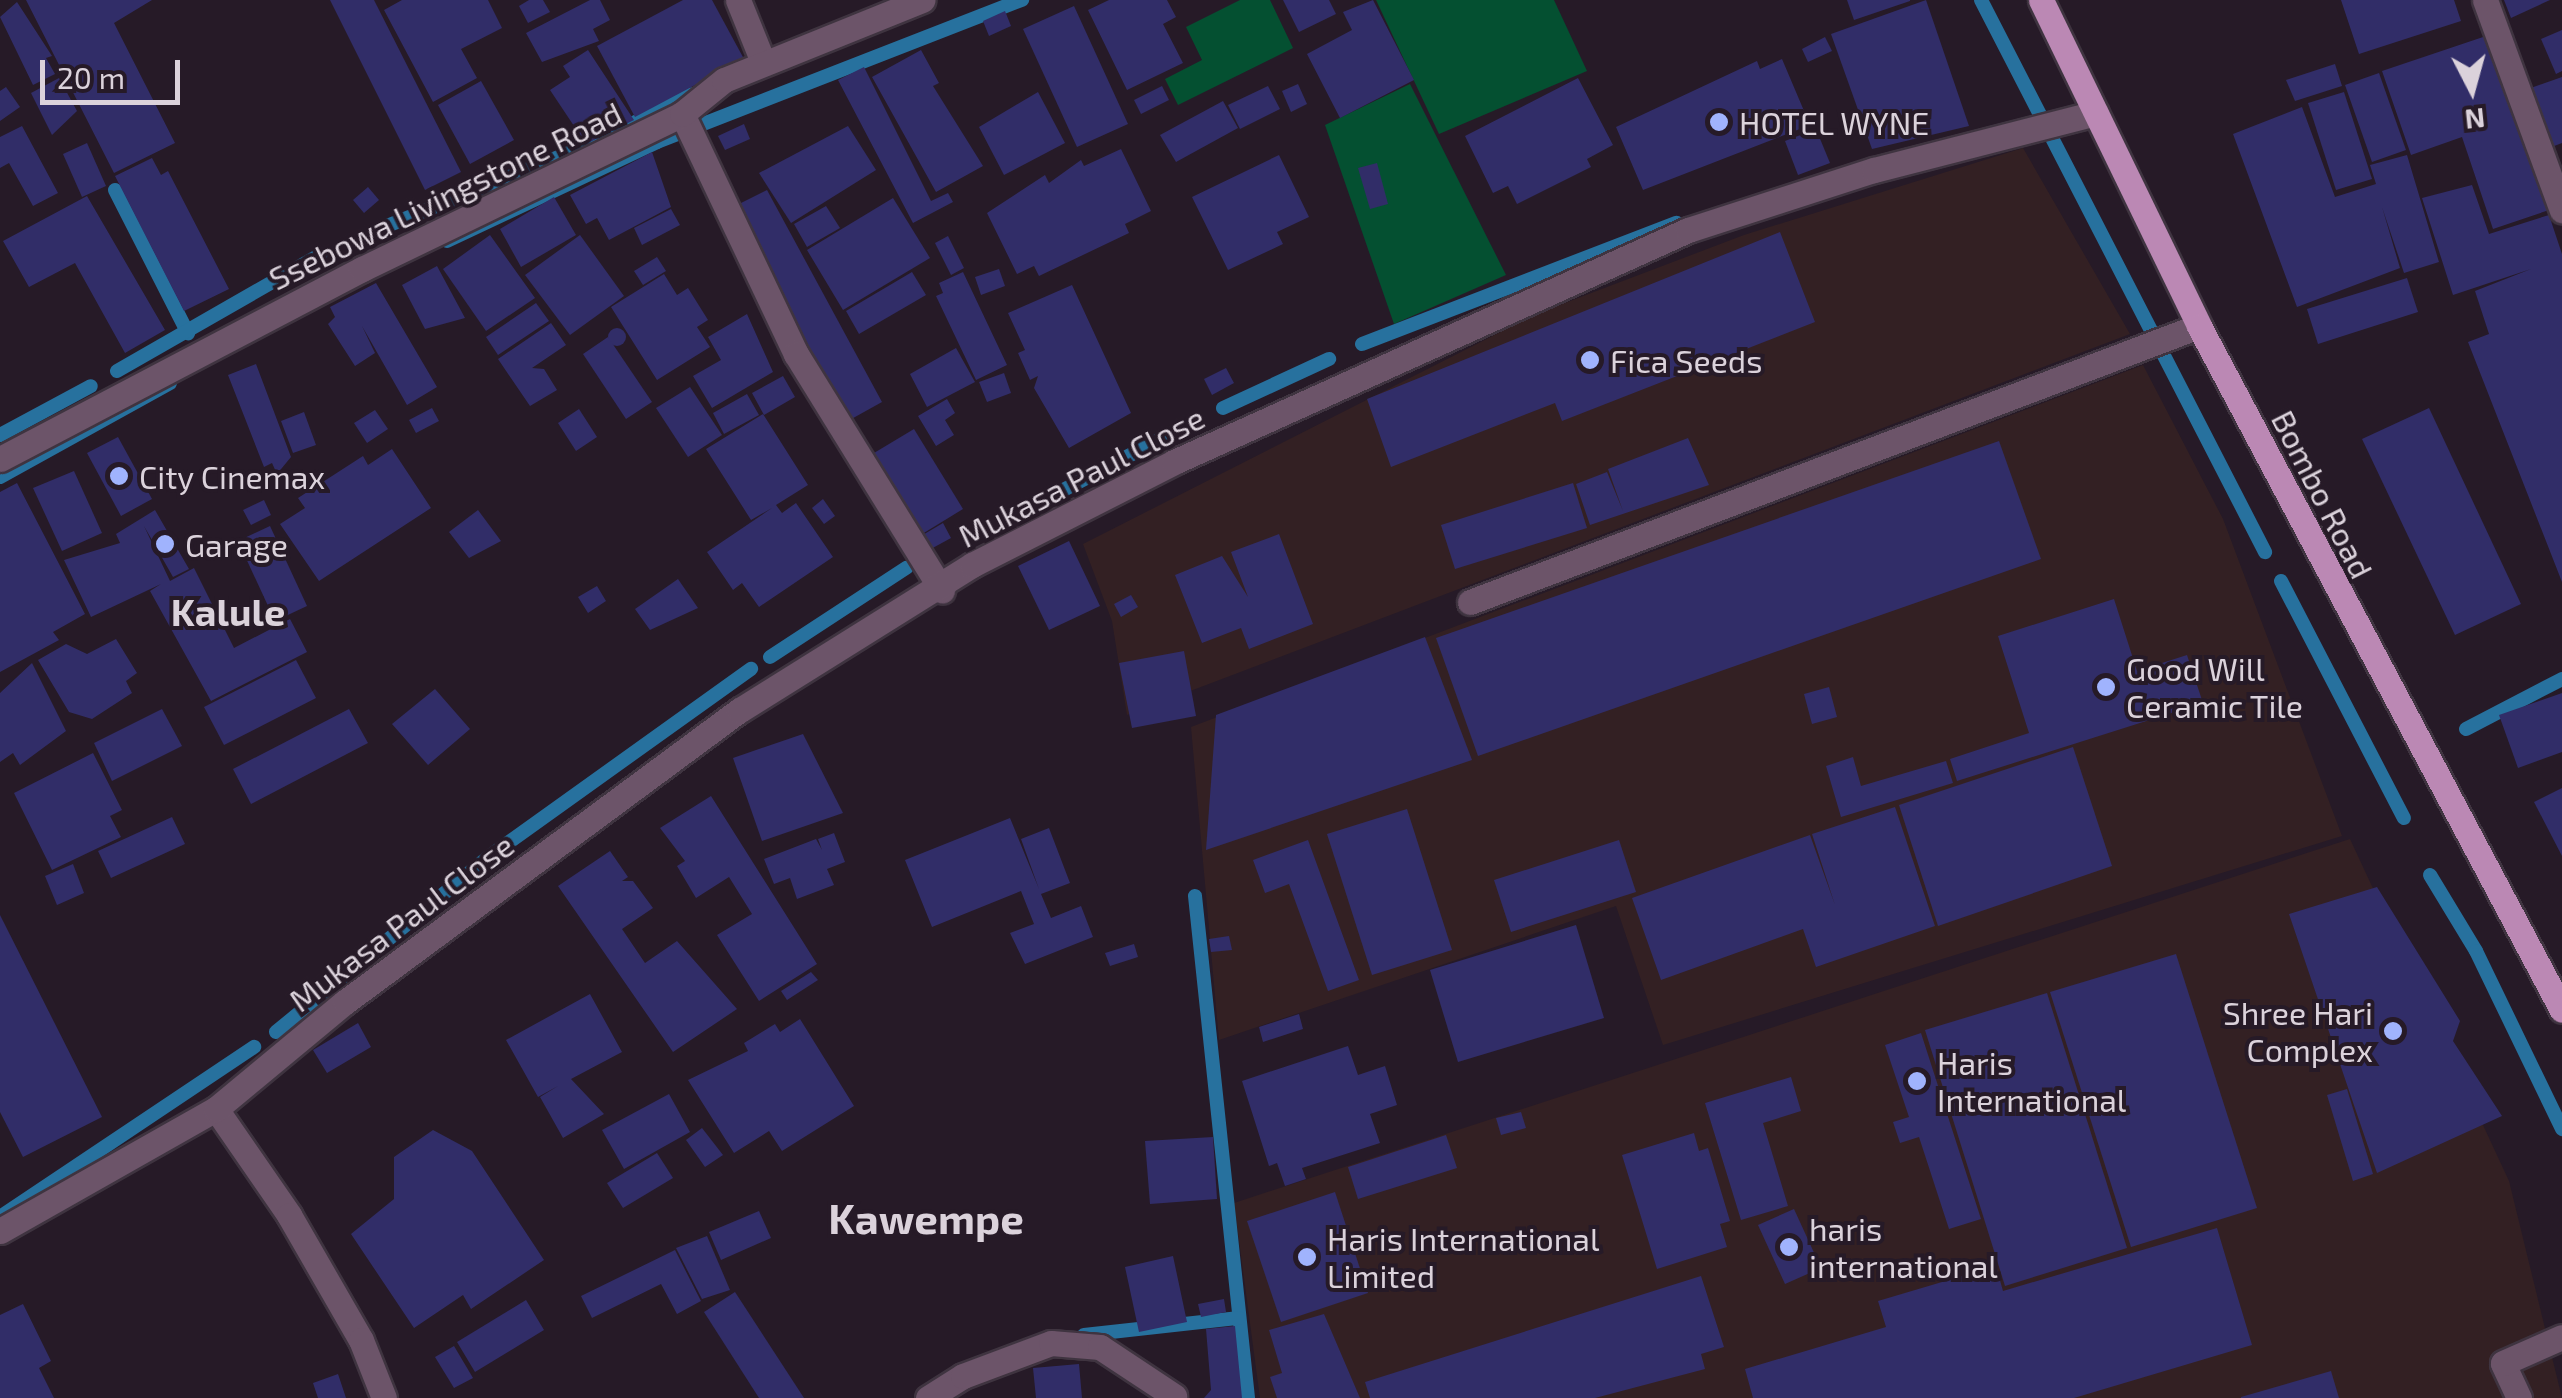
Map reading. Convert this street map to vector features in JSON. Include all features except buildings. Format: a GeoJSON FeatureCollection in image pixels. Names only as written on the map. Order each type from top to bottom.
{"type":"FeatureCollection","features":[{"type":"Feature","properties":{"kind":"main road","name":"Bombo Road"},"geometry":{"type":"LineString","coordinates":[[2041,0],[2200,326],[2562,1010]]}},
{"type":"Feature","properties":{"kind":"street"},"geometry":{"type":"LineString","coordinates":[[738,0],[762,62]]}},
{"type":"Feature","properties":{"kind":"street","name":"Ssebowa Livingstone Road"},"geometry":{"type":"LineString","coordinates":[[0,459],[362,269],[682,114],[724,80],[922,0]]}},
{"type":"Feature","properties":{"kind":"street"},"geometry":{"type":"LineString","coordinates":[[2485,0],[2562,210]]}},
{"type":"Feature","properties":{"kind":"street","name":"Mukasa Paul Close"},"geometry":{"type":"LineString","coordinates":[[0,1230],[216,1109],[345,1002],[740,710],[942,590],[972,564],[1174,462],[1688,230],[1874,170],[2096,113]]}},
{"type":"Feature","properties":{"kind":"street"},"geometry":{"type":"LineString","coordinates":[[682,114],[796,354],[942,590]]}},
{"type":"Feature","properties":{"kind":"street"},"geometry":{"type":"LineString","coordinates":[[1470,602],[2200,326]]}},
{"type":"Feature","properties":{"kind":"street"},"geometry":{"type":"LineString","coordinates":[[216,1109],[289,1215],[361,1340],[384,1398]]}},
{"type":"Feature","properties":{"kind":"street"},"geometry":{"type":"LineString","coordinates":[[2519,1398],[2502,1363],[2562,1337]]}},
{"type":"Feature","properties":{"kind":"street"},"geometry":{"type":"LineString","coordinates":[[928,1398],[963,1376],[1051,1343],[1100,1346],[1174,1396]]}},
{"type":"Feature","properties":{"kind":"shaded area","name":"Fica Seeds"},"geometry":{"type":"Polygon","coordinates":[[[2023,148],[2130,334],[1127,715],[1112,621],[1083,544],[1536,314],[1744,235],[2023,148]]]}},
{"type":"Feature","properties":{"kind":"shaded area"},"geometry":{"type":"Polygon","coordinates":[[[2143,365],[2223,519],[2342,836],[1663,1045],[1616,906],[1219,1040],[1191,727],[2143,365]]]}},
{"type":"Feature","properties":{"kind":"shaded area","name":"Haris International Limited"},"geometry":{"type":"Polygon","coordinates":[[[2350,839],[2509,1181],[2562,1398],[1260,1398],[1234,1203],[2350,839]]]}},
{"type":"Feature","properties":{"kind":"green space"},"geometry":{"type":"Polygon","coordinates":[[[1240,0],[1270,0],[1293,48],[1178,105],[1165,79],[1202,60],[1186,27],[1240,0]]]}},
{"type":"Feature","properties":{"kind":"green space"},"geometry":{"type":"Polygon","coordinates":[[[1376,0],[1554,0],[1587,71],[1439,134],[1376,0]]]}},
{"type":"Feature","properties":{"kind":"green space"},"geometry":{"type":"Polygon","coordinates":[[[1410,84],[1506,275],[1394,324],[1325,125],[1410,84]]]}},
{"type":"Feature","properties":{"kind":"waterway"},"geometry":{"type":"LineString","coordinates":[[447,241],[657,142],[1022,0]]}},
{"type":"Feature","properties":{"kind":"waterway"},"geometry":{"type":"LineString","coordinates":[[1981,0],[2265,552]]}},
{"type":"Feature","properties":{"kind":"waterway"},"geometry":{"type":"LineString","coordinates":[[372,232],[593,143],[692,94]]}},
{"type":"Feature","properties":{"kind":"waterway"},"geometry":{"type":"LineString","coordinates":[[115,190],[188,333]]}},
{"type":"Feature","properties":{"kind":"waterway"},"geometry":{"type":"LineString","coordinates":[[1362,344],[1676,223]]}},
{"type":"Feature","properties":{"kind":"waterway"},"geometry":{"type":"LineString","coordinates":[[117,371],[321,254]]}},
{"type":"Feature","properties":{"kind":"waterway"},"geometry":{"type":"LineString","coordinates":[[1223,408],[1329,359]]}},
{"type":"Feature","properties":{"kind":"waterway"},"geometry":{"type":"LineString","coordinates":[[0,477],[170,383]]}},
{"type":"Feature","properties":{"kind":"waterway"},"geometry":{"type":"LineString","coordinates":[[0,435],[91,386]]}},
{"type":"Feature","properties":{"kind":"waterway"},"geometry":{"type":"LineString","coordinates":[[983,532],[1176,431]]}},
{"type":"Feature","properties":{"kind":"waterway"},"geometry":{"type":"LineString","coordinates":[[770,657],[906,568]]}},
{"type":"Feature","properties":{"kind":"waterway"},"geometry":{"type":"LineString","coordinates":[[2281,581],[2404,818]]}},
{"type":"Feature","properties":{"kind":"waterway"},"geometry":{"type":"LineString","coordinates":[[276,1032],[491,855],[751,669]]}},
{"type":"Feature","properties":{"kind":"waterway"},"geometry":{"type":"LineString","coordinates":[[2466,729],[2562,679]]}},
{"type":"Feature","properties":{"kind":"waterway"},"geometry":{"type":"LineString","coordinates":[[2430,875],[2476,951],[2562,1129]]}},
{"type":"Feature","properties":{"kind":"waterway"},"geometry":{"type":"LineString","coordinates":[[1195,896],[1248,1398]]}},
{"type":"Feature","properties":{"kind":"waterway"},"geometry":{"type":"LineString","coordinates":[[0,1217],[254,1047]]}},
{"type":"Feature","properties":{"kind":"waterway"},"geometry":{"type":"LineString","coordinates":[[1084,1335],[1239,1318]]}},
{"type":"Feature","properties":{"kind":"place","name":"HOTEL WYNE"},"geometry":{"type":"Point","coordinates":[1719,122]}},
{"type":"Feature","properties":{"kind":"place","name":"Fica Seeds"},"geometry":{"type":"Point","coordinates":[1590,360]}},
{"type":"Feature","properties":{"kind":"place","name":"City Cinemax"},"geometry":{"type":"Point","coordinates":[119,476]}},
{"type":"Feature","properties":{"kind":"place","name":"Garage"},"geometry":{"type":"Point","coordinates":[165,544]}},
{"type":"Feature","properties":{"kind":"place","name":"Good Will Ceramic Tile"},"geometry":{"type":"Point","coordinates":[2106,687]}},
{"type":"Feature","properties":{"kind":"place","name":"Shree Hari Complex"},"geometry":{"type":"Point","coordinates":[2393,1031]}},
{"type":"Feature","properties":{"kind":"place","name":"Haris International"},"geometry":{"type":"Point","coordinates":[1917,1081]}},
{"type":"Feature","properties":{"kind":"place","name":"haris international"},"geometry":{"type":"Point","coordinates":[1789,1247]}},
{"type":"Feature","properties":{"kind":"place","name":"Haris International Limited"},"geometry":{"type":"Point","coordinates":[1307,1257]}},
{"type":"Feature","properties":{"kind":"district","name":"Kalule"},"geometry":{"type":"Point","coordinates":[228,612]}},
{"type":"Feature","properties":{"kind":"district","name":"Kawempe"},"geometry":{"type":"Point","coordinates":[926,1217]}}]}
